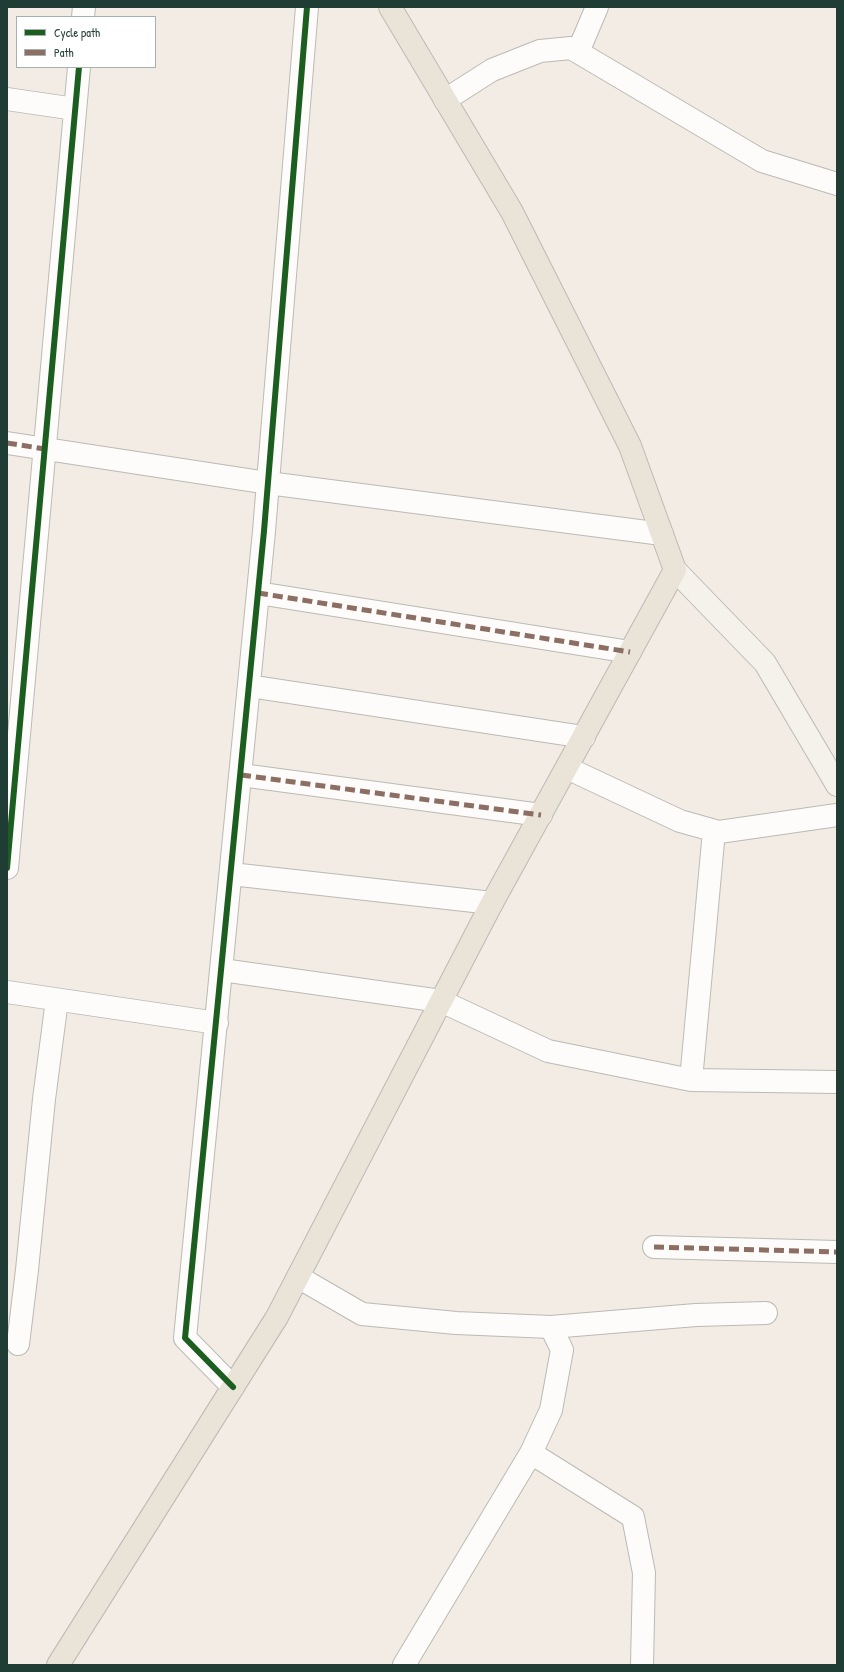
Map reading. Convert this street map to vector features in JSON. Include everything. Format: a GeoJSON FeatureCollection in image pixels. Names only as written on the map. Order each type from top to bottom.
{"type":"FeatureCollection","features":[{"type":"Feature","properties":{"kind":"main road"},"geometry":{"type":"LineString","coordinates":[[58,1665],[277,1317],[492,903],[675,570],[630,446],[512,212],[390,7]]}},
{"type":"Feature","properties":{"kind":"street"},"geometry":{"type":"LineString","coordinates":[[233,1387],[185,1338],[258,593],[307,7]]}},
{"type":"Feature","properties":{"kind":"street"},"geometry":{"type":"LineString","coordinates":[[578,52],[597,7]]}},
{"type":"Feature","properties":{"kind":"street"},"geometry":{"type":"LineString","coordinates":[[446,100],[492,70],[540,51],[571,48],[762,160],[837,184]]}},
{"type":"Feature","properties":{"kind":"street"},"geometry":{"type":"LineString","coordinates":[[7,868],[12,754],[45,449],[79,68]]}},
{"type":"Feature","properties":{"kind":"street"},"geometry":{"type":"LineString","coordinates":[[7,99],[75,109]]}},
{"type":"Feature","properties":{"kind":"street"},"geometry":{"type":"LineString","coordinates":[[7,443],[268,483],[662,534]]}},
{"type":"Feature","properties":{"kind":"street"},"geometry":{"type":"LineString","coordinates":[[675,570],[765,663],[837,786]]}},
{"type":"Feature","properties":{"kind":"street"},"geometry":{"type":"LineString","coordinates":[[258,593],[630,652]]}},
{"type":"Feature","properties":{"kind":"street"},"geometry":{"type":"LineString","coordinates":[[249,686],[584,737]]}},
{"type":"Feature","properties":{"kind":"street"},"geometry":{"type":"LineString","coordinates":[[567,768],[680,821],[719,832],[837,815]]}},
{"type":"Feature","properties":{"kind":"street"},"geometry":{"type":"LineString","coordinates":[[241,775],[540,815]]}},
{"type":"Feature","properties":{"kind":"street"},"geometry":{"type":"LineString","coordinates":[[691,1080],[714,831]]}},
{"type":"Feature","properties":{"kind":"street"},"geometry":{"type":"LineString","coordinates":[[231,874],[492,903]]}},
{"type":"Feature","properties":{"kind":"street"},"geometry":{"type":"LineString","coordinates":[[222,970],[441,1001],[548,1052],[691,1080],[837,1082]]}},
{"type":"Feature","properties":{"kind":"street"},"geometry":{"type":"LineString","coordinates":[[7,992],[217,1023]]}},
{"type":"Feature","properties":{"kind":"street"},"geometry":{"type":"LineString","coordinates":[[18,1344],[44,1098],[57,1000]]}},
{"type":"Feature","properties":{"kind":"street"},"geometry":{"type":"LineString","coordinates":[[654,1247],[837,1252]]}},
{"type":"Feature","properties":{"kind":"street"},"geometry":{"type":"LineString","coordinates":[[298,1277],[362,1314],[456,1323],[551,1327],[696,1315],[766,1313]]}},
{"type":"Feature","properties":{"kind":"street"},"geometry":{"type":"LineString","coordinates":[[404,1665],[531,1453],[551,1410],[562,1350],[551,1327]]}},
{"type":"Feature","properties":{"kind":"street"},"geometry":{"type":"LineString","coordinates":[[531,1453],[633,1517],[644,1573],[642,1665]]}},
{"type":"Feature","properties":{"kind":"marked path"},"geometry":{"type":"LineString","coordinates":[[7,443],[45,449]]}},
{"type":"Feature","properties":{"kind":"marked path"},"geometry":{"type":"LineString","coordinates":[[258,593],[630,652]]}},
{"type":"Feature","properties":{"kind":"marked path"},"geometry":{"type":"LineString","coordinates":[[241,775],[541,815]]}},
{"type":"Feature","properties":{"kind":"marked path"},"geometry":{"type":"LineString","coordinates":[[654,1247],[837,1252]]}},
{"type":"Feature","properties":{"kind":"cycle path"},"geometry":{"type":"LineString","coordinates":[[233,1387],[185,1338],[264,531],[307,7]]}},
{"type":"Feature","properties":{"kind":"cycle path"},"geometry":{"type":"LineString","coordinates":[[7,868],[79,68]]}}]}
